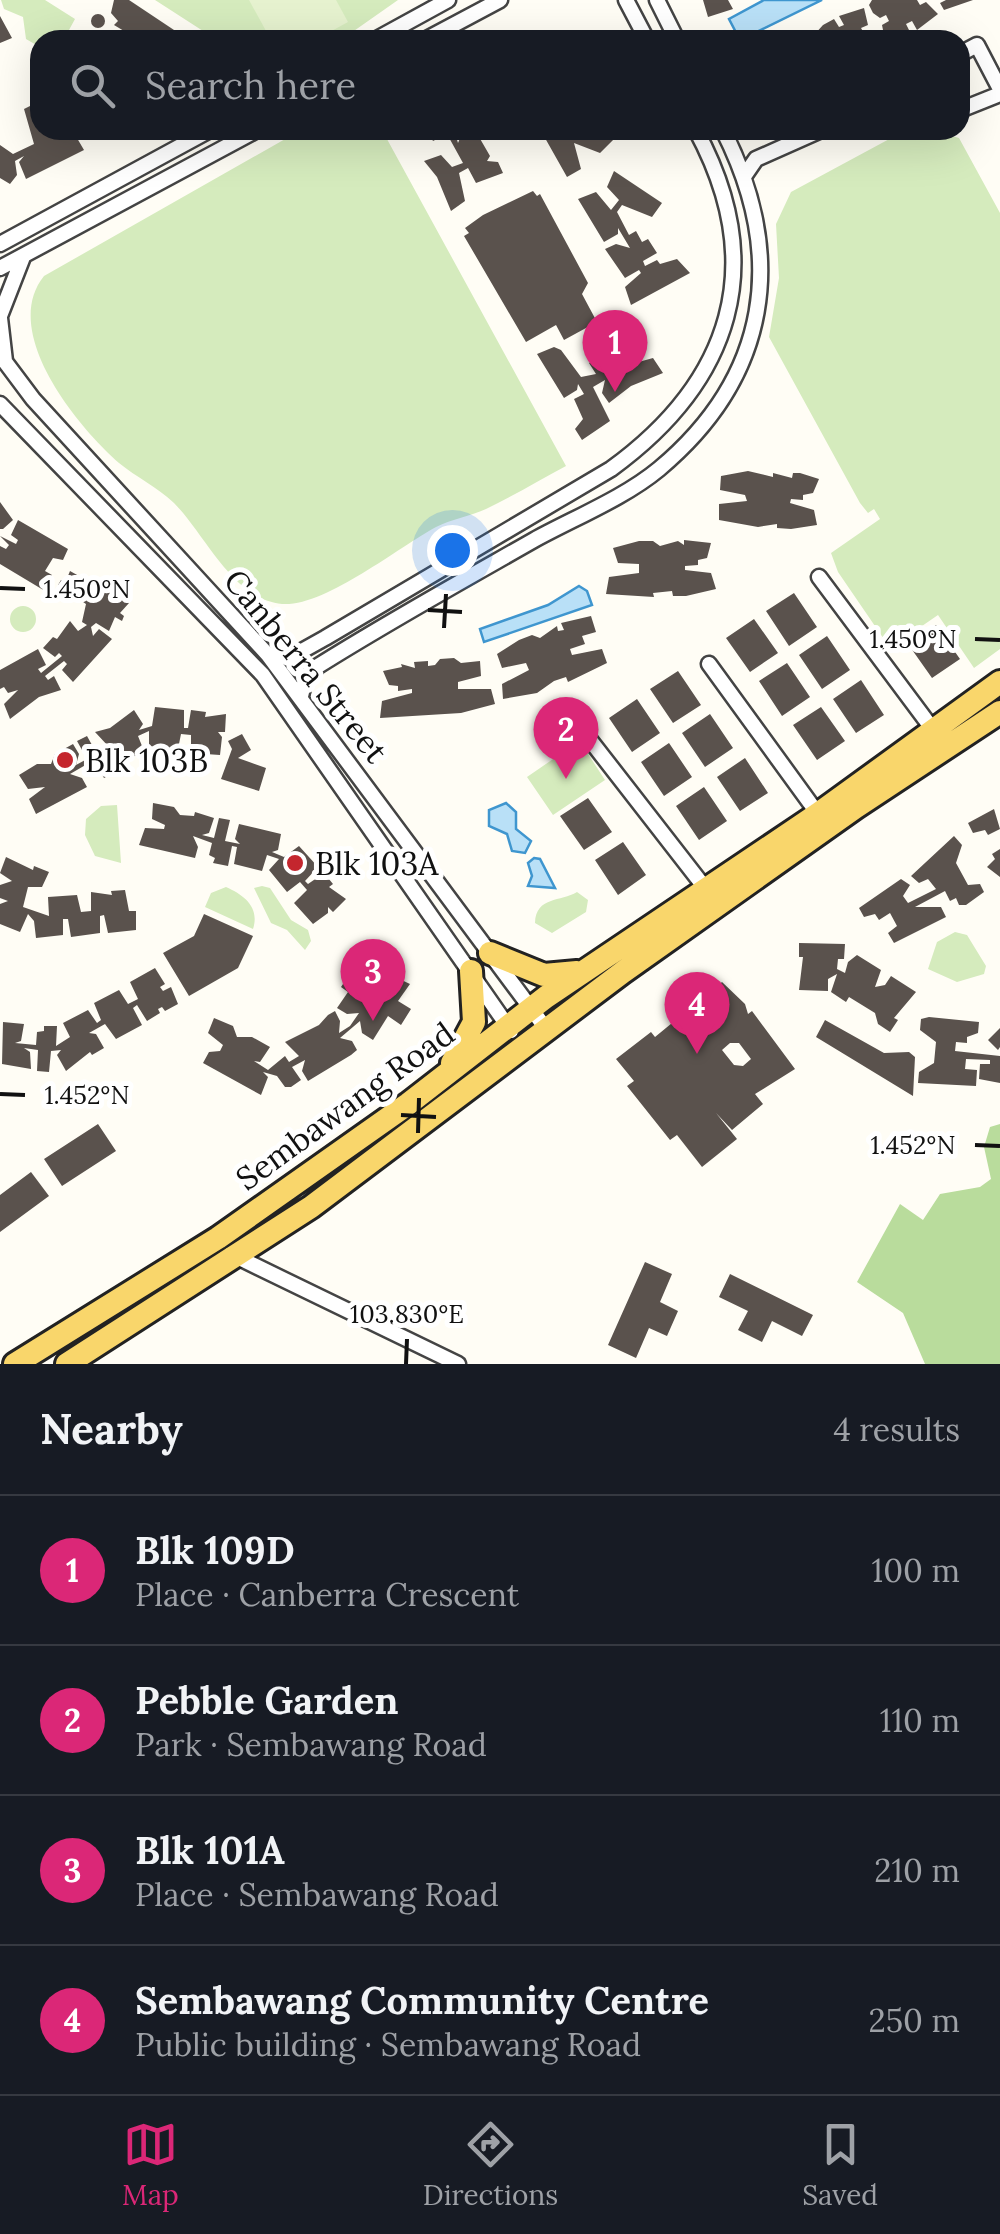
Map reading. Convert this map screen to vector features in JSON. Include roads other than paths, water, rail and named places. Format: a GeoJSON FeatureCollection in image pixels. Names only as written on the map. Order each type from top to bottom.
{"type":"FeatureCollection","features":[{"type":"Feature","properties":{"kind":"main road","name":"Sembawang Road"},"geometry":{"type":"LineString","coordinates":[[67,1364],[311,1207],[547,1030],[818,814],[1000,682]]}},
{"type":"Feature","properties":{"kind":"main road","name":"Sembawang Road"},"geometry":{"type":"LineString","coordinates":[[15,1364],[218,1238],[585,970],[712,897],[1000,712]]}},
{"type":"Feature","properties":{"kind":"main road"},"geometry":{"type":"LineString","coordinates":[[490,953],[544,976],[585,970]]}},
{"type":"Feature","properties":{"kind":"main road"},"geometry":{"type":"LineString","coordinates":[[446,1074],[474,1022],[472,972]]}},
{"type":"Feature","properties":{"kind":"street"},"geometry":{"type":"LineString","coordinates":[[393,30],[448,0]]}},
{"type":"Feature","properties":{"kind":"street"},"geometry":{"type":"LineString","coordinates":[[444,30],[500,0]]}},
{"type":"Feature","properties":{"kind":"street"},"geometry":{"type":"LineString","coordinates":[[626,0],[642,30]]}},
{"type":"Feature","properties":{"kind":"street"},"geometry":{"type":"LineString","coordinates":[[657,0],[673,30]]}},
{"type":"Feature","properties":{"kind":"street"},"geometry":{"type":"LineString","coordinates":[[970,48],[976,45],[1000,91],[970,105]]}},
{"type":"Feature","properties":{"kind":"street"},"geometry":{"type":"LineString","coordinates":[[0,244],[192,140]]}},
{"type":"Feature","properties":{"kind":"street"},"geometry":{"type":"LineString","coordinates":[[0,268],[238,140]]}},
{"type":"Feature","properties":{"kind":"street"},"geometry":{"type":"LineString","coordinates":[[263,675],[273,661],[291,657],[325,638],[611,469],[652,439],[694,389],[724,331],[736,248],[730,207],[700,140]]}},
{"type":"Feature","properties":{"kind":"street"},"geometry":{"type":"LineString","coordinates":[[301,696],[305,680],[318,666],[657,471],[716,413],[752,342],[764,273],[754,207],[728,140]]}},
{"type":"Feature","properties":{"kind":"street"},"geometry":{"type":"LineString","coordinates":[[733,150],[746,154],[777,140]]}},
{"type":"Feature","properties":{"kind":"street"},"geometry":{"type":"LineString","coordinates":[[744,175],[756,159],[799,140]]}},
{"type":"Feature","properties":{"kind":"street"},"geometry":{"type":"LineString","coordinates":[[2,359],[0,317],[23,256]]}},
{"type":"Feature","properties":{"kind":"street","name":"Canberra Street"},"geometry":{"type":"LineString","coordinates":[[2,359],[273,661],[547,1030]]}},
{"type":"Feature","properties":{"kind":"street","name":"Canberra Street"},"geometry":{"type":"LineString","coordinates":[[0,404],[263,675],[522,1048]]}},
{"type":"Feature","properties":{"kind":"street"},"geometry":{"type":"LineString","coordinates":[[819,578],[934,730]]}},
{"type":"Feature","properties":{"kind":"street"},"geometry":{"type":"LineString","coordinates":[[709,664],[818,814]]}},
{"type":"Feature","properties":{"kind":"street"},"geometry":{"type":"LineString","coordinates":[[590,740],[712,897]]}},
{"type":"Feature","properties":{"kind":"street"},"geometry":{"type":"LineString","coordinates":[[218,1238],[234,1258],[458,1364]]}},
{"type":"Feature","properties":{"kind":"water"},"geometry":{"type":"Polygon","coordinates":[[[764,0],[822,0],[760,30],[735,30],[729,19],[764,0]]]}},
{"type":"Feature","properties":{"kind":"water"},"geometry":{"type":"Polygon","coordinates":[[[579,586],[587,591],[592,605],[484,642],[480,629],[548,605],[579,586]]]}},
{"type":"Feature","properties":{"kind":"water"},"geometry":{"type":"Polygon","coordinates":[[[506,803],[516,812],[516,829],[531,841],[525,853],[512,851],[507,834],[489,826],[489,810],[506,803]]]}},
{"type":"Feature","properties":{"kind":"water"},"geometry":{"type":"Polygon","coordinates":[[[540,859],[555,888],[528,886],[532,876],[528,863],[540,859]]]}},
{"type":"Feature","properties":{"kind":"place","name":"Blk 109D"},"geometry":{"type":"Point","coordinates":[615,392]}},
{"type":"Feature","properties":{"kind":"place","name":"Blk 103B"},"geometry":{"type":"Point","coordinates":[65,760]}},
{"type":"Feature","properties":{"kind":"place","name":"Pebble Garden"},"geometry":{"type":"Point","coordinates":[566,779]}},
{"type":"Feature","properties":{"kind":"place","name":"Blk 103A"},"geometry":{"type":"Point","coordinates":[295,863]}},
{"type":"Feature","properties":{"kind":"place","name":"Blk 101A"},"geometry":{"type":"Point","coordinates":[373,1021]}},
{"type":"Feature","properties":{"kind":"place","name":"Sembawang Community Centre"},"geometry":{"type":"Point","coordinates":[697,1054]}}]}
